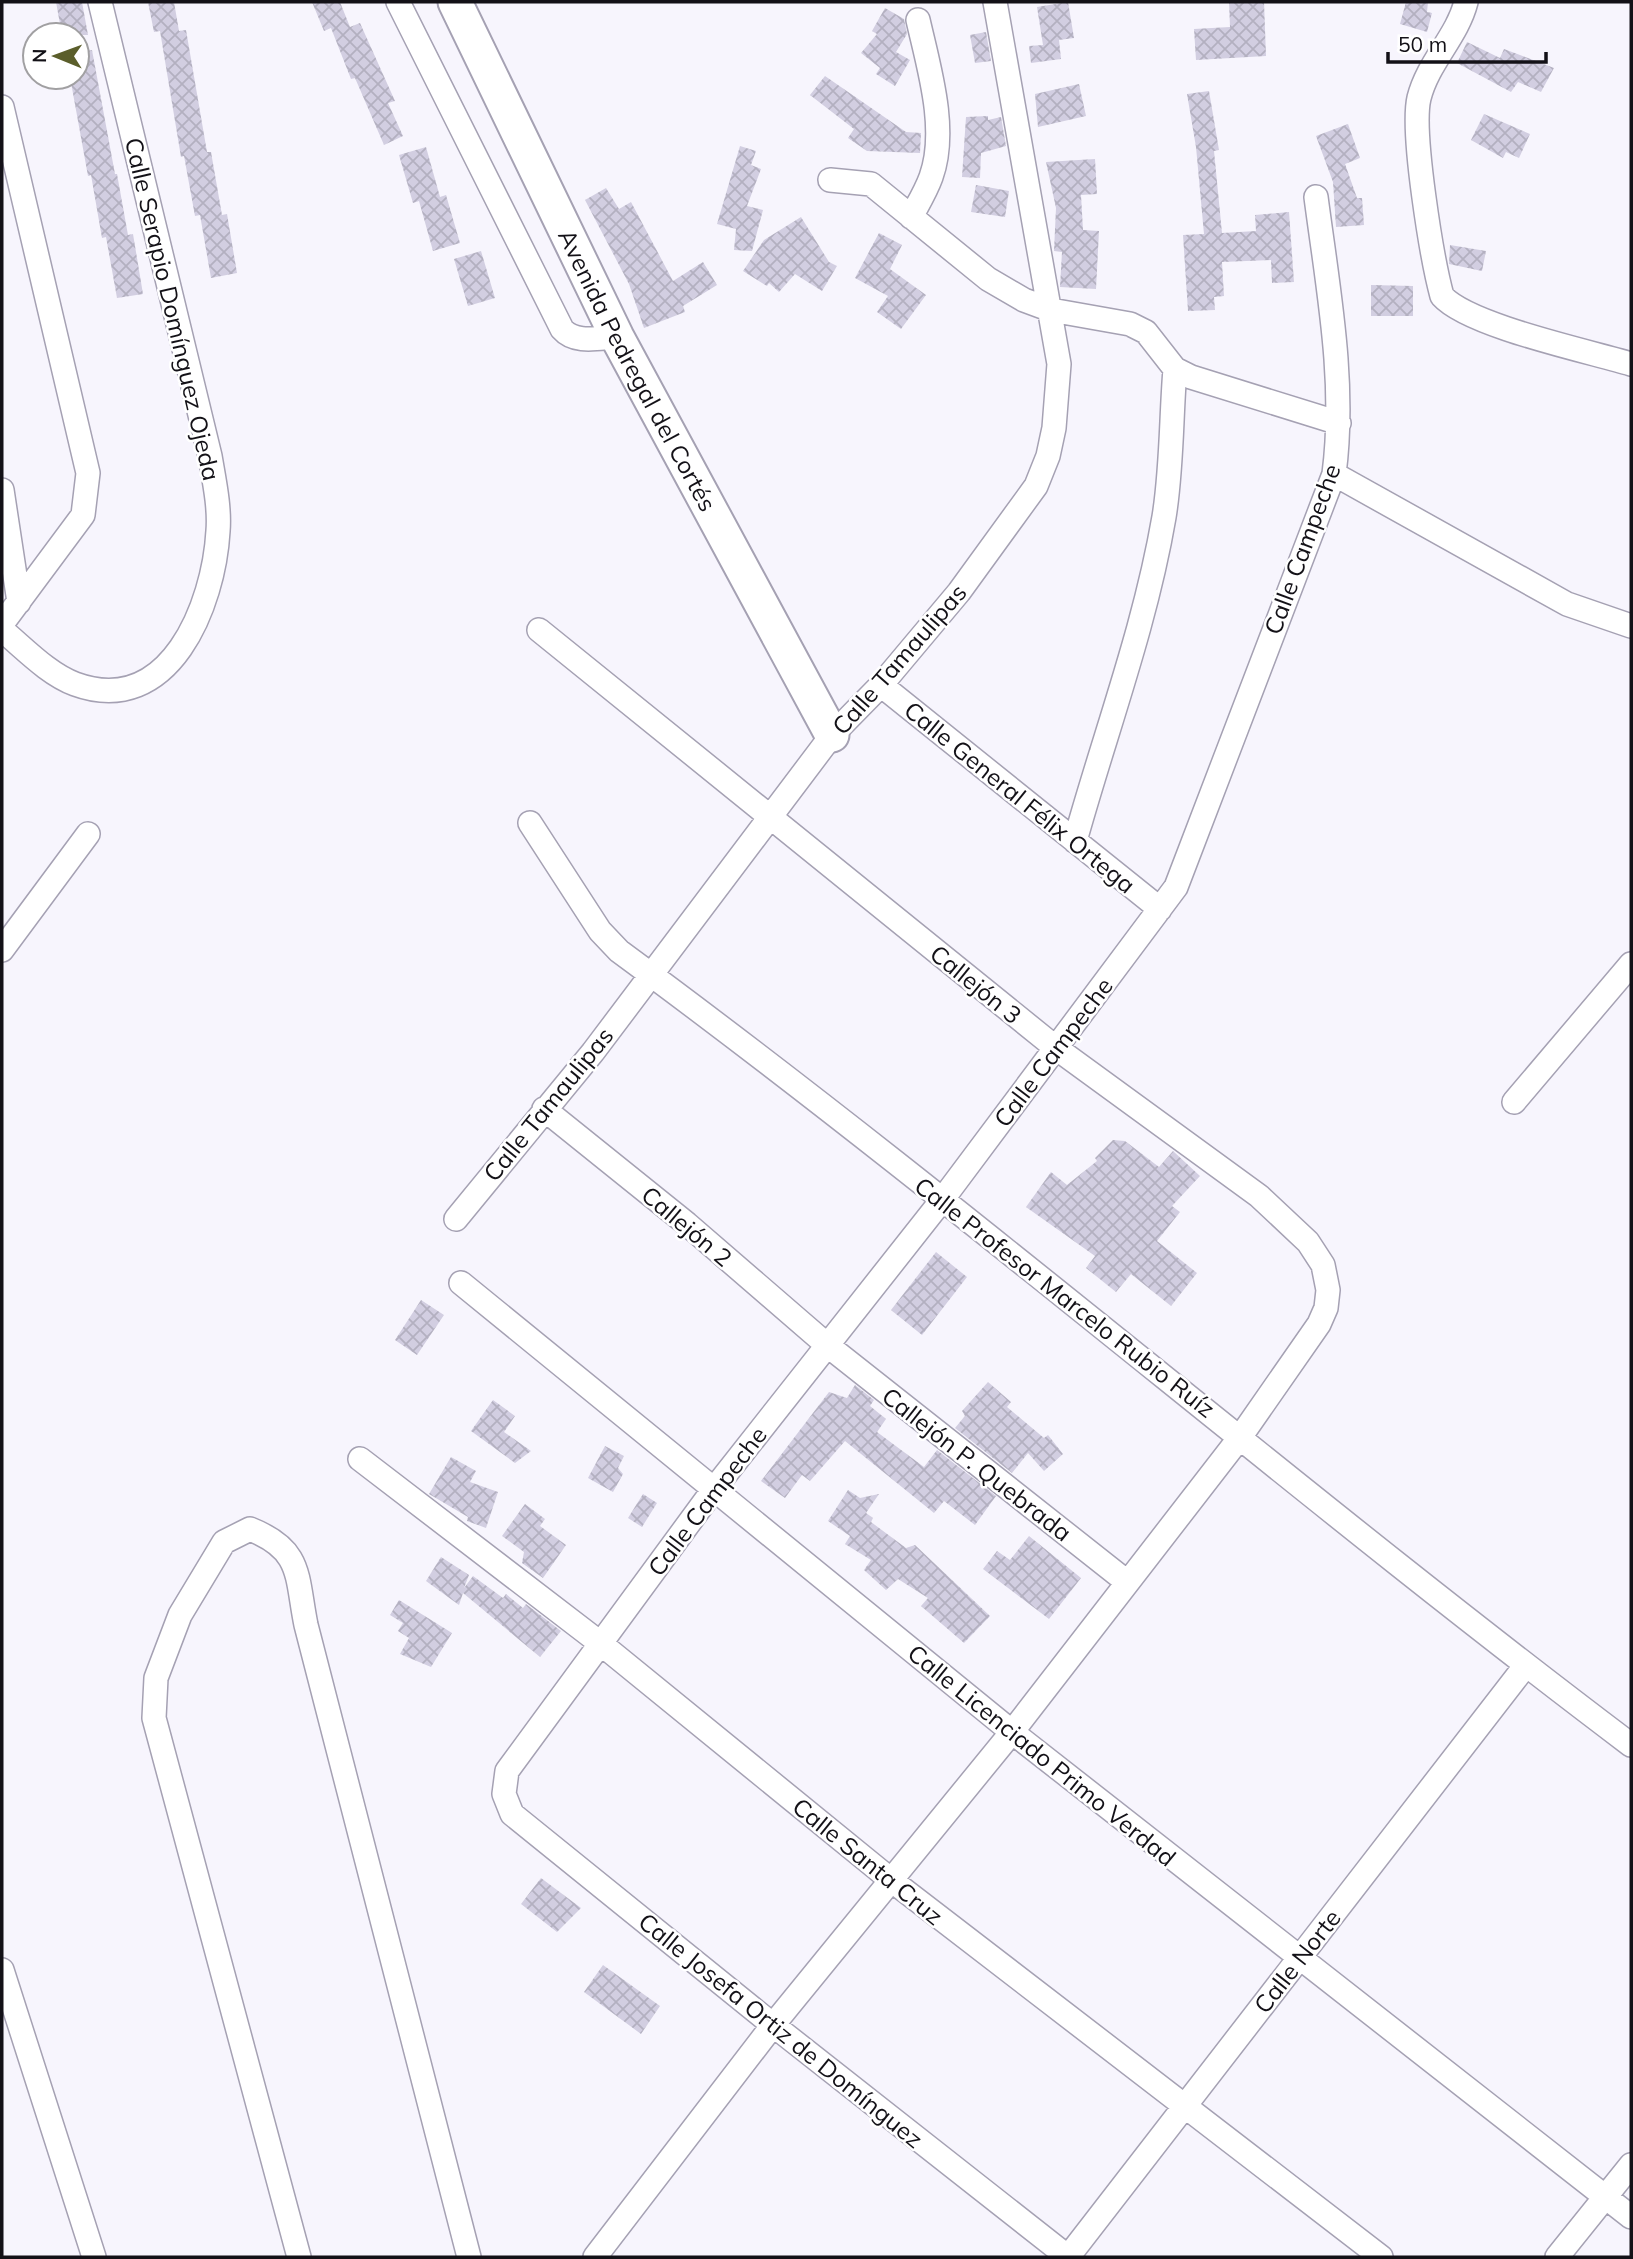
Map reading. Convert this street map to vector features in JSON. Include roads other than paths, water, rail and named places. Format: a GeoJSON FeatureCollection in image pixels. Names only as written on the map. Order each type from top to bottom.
{"type":"FeatureCollection","features":[{"type":"Feature","properties":{"kind":"street","name":"Calle Serapio Domínguez Ojeda"},"geometry":{"type":"LineString","coordinates":[[2,630],[61,677],[76,684],[113,688],[144,680],[158,673],[182,650],[193,629],[203,606],[218,530],[211,456],[100,2]]}},
{"type":"Feature","properties":{"kind":"street"},"geometry":{"type":"LineString","coordinates":[[398,2],[562,329],[569,337],[579,339],[617,337]]}},
{"type":"Feature","properties":{"kind":"street","name":"Avenida Pedregal del Cortés"},"geometry":{"type":"LineString","coordinates":[[455,2],[617,337],[832,735]]}},
{"type":"Feature","properties":{"kind":"street","name":"Calle Tamaulipas"},"geometry":{"type":"LineString","coordinates":[[456,1219],[593,1052],[832,735],[881,685],[959,592],[1036,486],[1048,456],[1058,398],[1059,364],[1051,310],[1031,218],[995,2]]}},
{"type":"Feature","properties":{"kind":"street"},"geometry":{"type":"LineString","coordinates":[[1466,2],[1462,16],[1429,71],[1419,100],[1418,129],[1442,296],[1450,305],[1476,319],[1631,364]]}},
{"type":"Feature","properties":{"kind":"street"},"geometry":{"type":"LineString","coordinates":[[911,217],[932,176],[938,135],[929,66],[918,20]]}},
{"type":"Feature","properties":{"kind":"street"},"geometry":{"type":"LineString","coordinates":[[2,107],[88,473],[83,515],[2,624]]}},
{"type":"Feature","properties":{"kind":"street"},"geometry":{"type":"LineString","coordinates":[[830,180],[871,184],[988,279],[1024,300],[1051,310],[1129,324],[1146,332],[1175,369],[1231,391],[1339,423]]}},
{"type":"Feature","properties":{"kind":"street","name":"Calle Campeche"},"geometry":{"type":"LineString","coordinates":[[504,1794],[507,1771],[600,1643],[715,1489],[942,1200],[1160,909],[1186,865],[1334,474],[1339,423],[1336,352],[1316,197]]}},
{"type":"Feature","properties":{"kind":"street"},"geometry":{"type":"LineString","coordinates":[[1076,841],[1141,621],[1164,516],[1175,369]]}},
{"type":"Feature","properties":{"kind":"street"},"geometry":{"type":"LineString","coordinates":[[1334,474],[1567,604],[1631,626]]}},
{"type":"Feature","properties":{"kind":"street"},"geometry":{"type":"LineString","coordinates":[[2,490],[19,602]]}},
{"type":"Feature","properties":{"kind":"street","name":"Callejón 3"},"geometry":{"type":"LineString","coordinates":[[539,630],[1056,1048],[1259,1196],[1308,1242],[1323,1265],[1328,1290],[1326,1308],[1319,1324],[1241,1436],[1012,1732],[773,2025],[595,2257]]}},
{"type":"Feature","properties":{"kind":"street","name":"Calle General Félix Ortega"},"geometry":{"type":"LineString","coordinates":[[881,685],[1160,909]]}},
{"type":"Feature","properties":{"kind":"street","name":"Calle Profesor Marcelo Rubio Ruíz"},"geometry":{"type":"LineString","coordinates":[[530,823],[611,944],[942,1200],[1525,1665],[1631,1745]]}},
{"type":"Feature","properties":{"kind":"street"},"geometry":{"type":"LineString","coordinates":[[2,950],[88,834]]}},
{"type":"Feature","properties":{"kind":"street"},"geometry":{"type":"LineString","coordinates":[[1514,1102],[1631,964]]}},
{"type":"Feature","properties":{"kind":"street","name":"Callejón 2"},"geometry":{"type":"LineString","coordinates":[[544,1109],[687,1224],[827,1345]]}},
{"type":"Feature","properties":{"kind":"street","name":"Calle Licenciado Primo Verdad"},"geometry":{"type":"LineString","coordinates":[[461,1283],[1012,1732],[1298,1959],[1631,2217]]}},
{"type":"Feature","properties":{"kind":"street","name":"Callejón P. Quebrada"},"geometry":{"type":"LineString","coordinates":[[827,1345],[1127,1582]]}},
{"type":"Feature","properties":{"kind":"street","name":"Calle Santa Cruz"},"geometry":{"type":"LineString","coordinates":[[360,1458],[600,1643],[891,1881],[1381,2257]]}},
{"type":"Feature","properties":{"kind":"street"},"geometry":{"type":"LineString","coordinates":[[299,2257],[154,1718],[156,1678],[180,1615],[224,1542],[250,1529],[275,1539],[293,1558],[306,1625],[469,2257]]}},
{"type":"Feature","properties":{"kind":"street","name":"Calle Norte"},"geometry":{"type":"LineString","coordinates":[[1068,2257],[1525,1665]]}},
{"type":"Feature","properties":{"kind":"street","name":"Calle Josefa Ortiz de Domínguez"},"geometry":{"type":"LineString","coordinates":[[504,1794],[512,1814],[773,2025],[1068,2257]]}},
{"type":"Feature","properties":{"kind":"street"},"geometry":{"type":"LineString","coordinates":[[2,1970],[94,2257]]}},
{"type":"Feature","properties":{"kind":"street"},"geometry":{"type":"LineString","coordinates":[[1557,2257],[1631,2165]]}}]}
